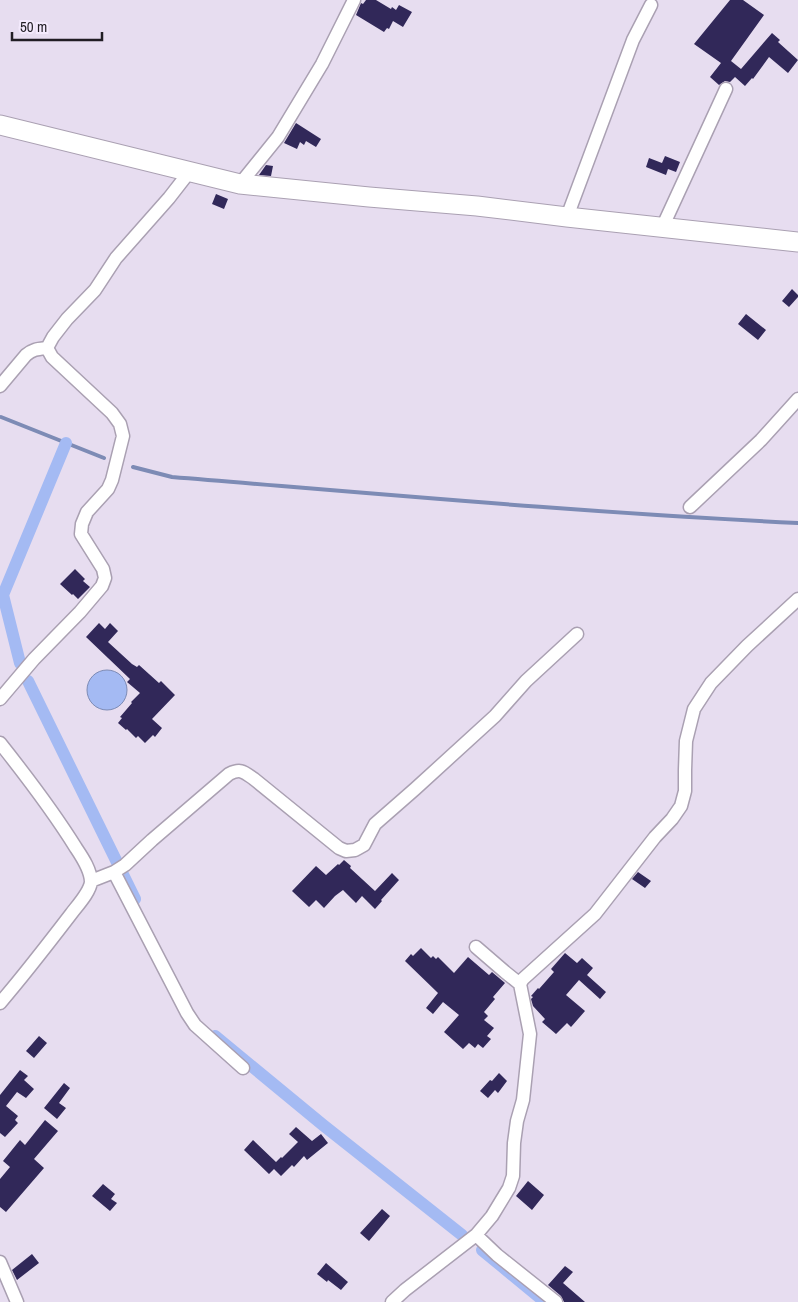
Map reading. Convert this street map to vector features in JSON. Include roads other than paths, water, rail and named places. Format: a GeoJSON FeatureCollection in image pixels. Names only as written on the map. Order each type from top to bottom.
{"type":"FeatureCollection","features":[{"type":"Feature","properties":{"kind":"street"},"geometry":{"type":"LineString","coordinates":[[240,184],[278,137],[322,64],[354,0]]}},
{"type":"Feature","properties":{"kind":"street"},"geometry":{"type":"LineString","coordinates":[[567,217],[633,40],[651,5]]}},
{"type":"Feature","properties":{"kind":"street"},"geometry":{"type":"LineString","coordinates":[[662,228],[726,89]]}},
{"type":"Feature","properties":{"kind":"street"},"geometry":{"type":"LineString","coordinates":[[0,125],[240,184],[477,206],[798,242]]}},
{"type":"Feature","properties":{"kind":"street"},"geometry":{"type":"LineString","coordinates":[[47,348],[66,319],[95,290],[116,258],[190,171]]}},
{"type":"Feature","properties":{"kind":"street"},"geometry":{"type":"LineString","coordinates":[[0,386],[31,351],[47,348]]}},
{"type":"Feature","properties":{"kind":"street"},"geometry":{"type":"LineString","coordinates":[[0,699],[34,659],[91,599],[102,586],[105,578],[103,569],[81,534],[82,524],[87,512],[108,489],[112,480],[123,436],[120,424],[112,413],[52,357],[47,348]]}},
{"type":"Feature","properties":{"kind":"street"},"geometry":{"type":"LineString","coordinates":[[690,507],[761,440],[798,399]]}},
{"type":"Feature","properties":{"kind":"street"},"geometry":{"type":"LineString","coordinates":[[392,1302],[476,1236],[492,1216],[509,1188],[513,1176],[514,1143],[517,1121],[523,1100],[530,1034],[520,984],[522,979],[595,914],[655,837],[672,819],[681,806],[685,791],[686,740],[694,708],[711,683],[798,598]]}},
{"type":"Feature","properties":{"kind":"street"},"geometry":{"type":"LineString","coordinates":[[91,881],[119,869],[229,774],[236,771],[254,779],[339,848],[346,851],[356,850],[364,845],[375,824],[494,716],[526,681],[577,634]]}},
{"type":"Feature","properties":{"kind":"street"},"geometry":{"type":"LineString","coordinates":[[0,743],[59,821],[84,860],[91,881],[90,888],[73,911],[34,963],[0,1003]]}},
{"type":"Feature","properties":{"kind":"street"},"geometry":{"type":"LineString","coordinates":[[119,869],[187,1013],[196,1025],[243,1068]]}},
{"type":"Feature","properties":{"kind":"street"},"geometry":{"type":"LineString","coordinates":[[476,947],[520,984]]}},
{"type":"Feature","properties":{"kind":"street"},"geometry":{"type":"LineString","coordinates":[[476,1236],[556,1302]]}},
{"type":"Feature","properties":{"kind":"street"},"geometry":{"type":"LineString","coordinates":[[0,1262],[17,1302]]}},
{"type":"Feature","properties":{"kind":"water"},"geometry":{"type":"Polygon","coordinates":[[[103,670],[111,670],[118,673],[124,679],[127,690],[124,701],[118,707],[111,710],[103,710],[96,707],[90,701],[87,694],[87,686],[90,679],[96,673],[103,670]]]}},
{"type":"Feature","properties":{"kind":"waterway"},"geometry":{"type":"LineString","coordinates":[[1,417],[104,458]]}},
{"type":"Feature","properties":{"kind":"waterway"},"geometry":{"type":"LineString","coordinates":[[20,663],[3,595],[66,443]]}},
{"type":"Feature","properties":{"kind":"waterway"},"geometry":{"type":"LineString","coordinates":[[133,467],[172,477],[563,509],[798,523]]}},
{"type":"Feature","properties":{"kind":"waterway"},"geometry":{"type":"LineString","coordinates":[[28,681],[135,899]]}},
{"type":"Feature","properties":{"kind":"waterway"},"geometry":{"type":"LineString","coordinates":[[215,1036],[323,1125],[462,1235]]}},
{"type":"Feature","properties":{"kind":"waterway"},"geometry":{"type":"LineString","coordinates":[[482,1250],[545,1302]]}}]}
